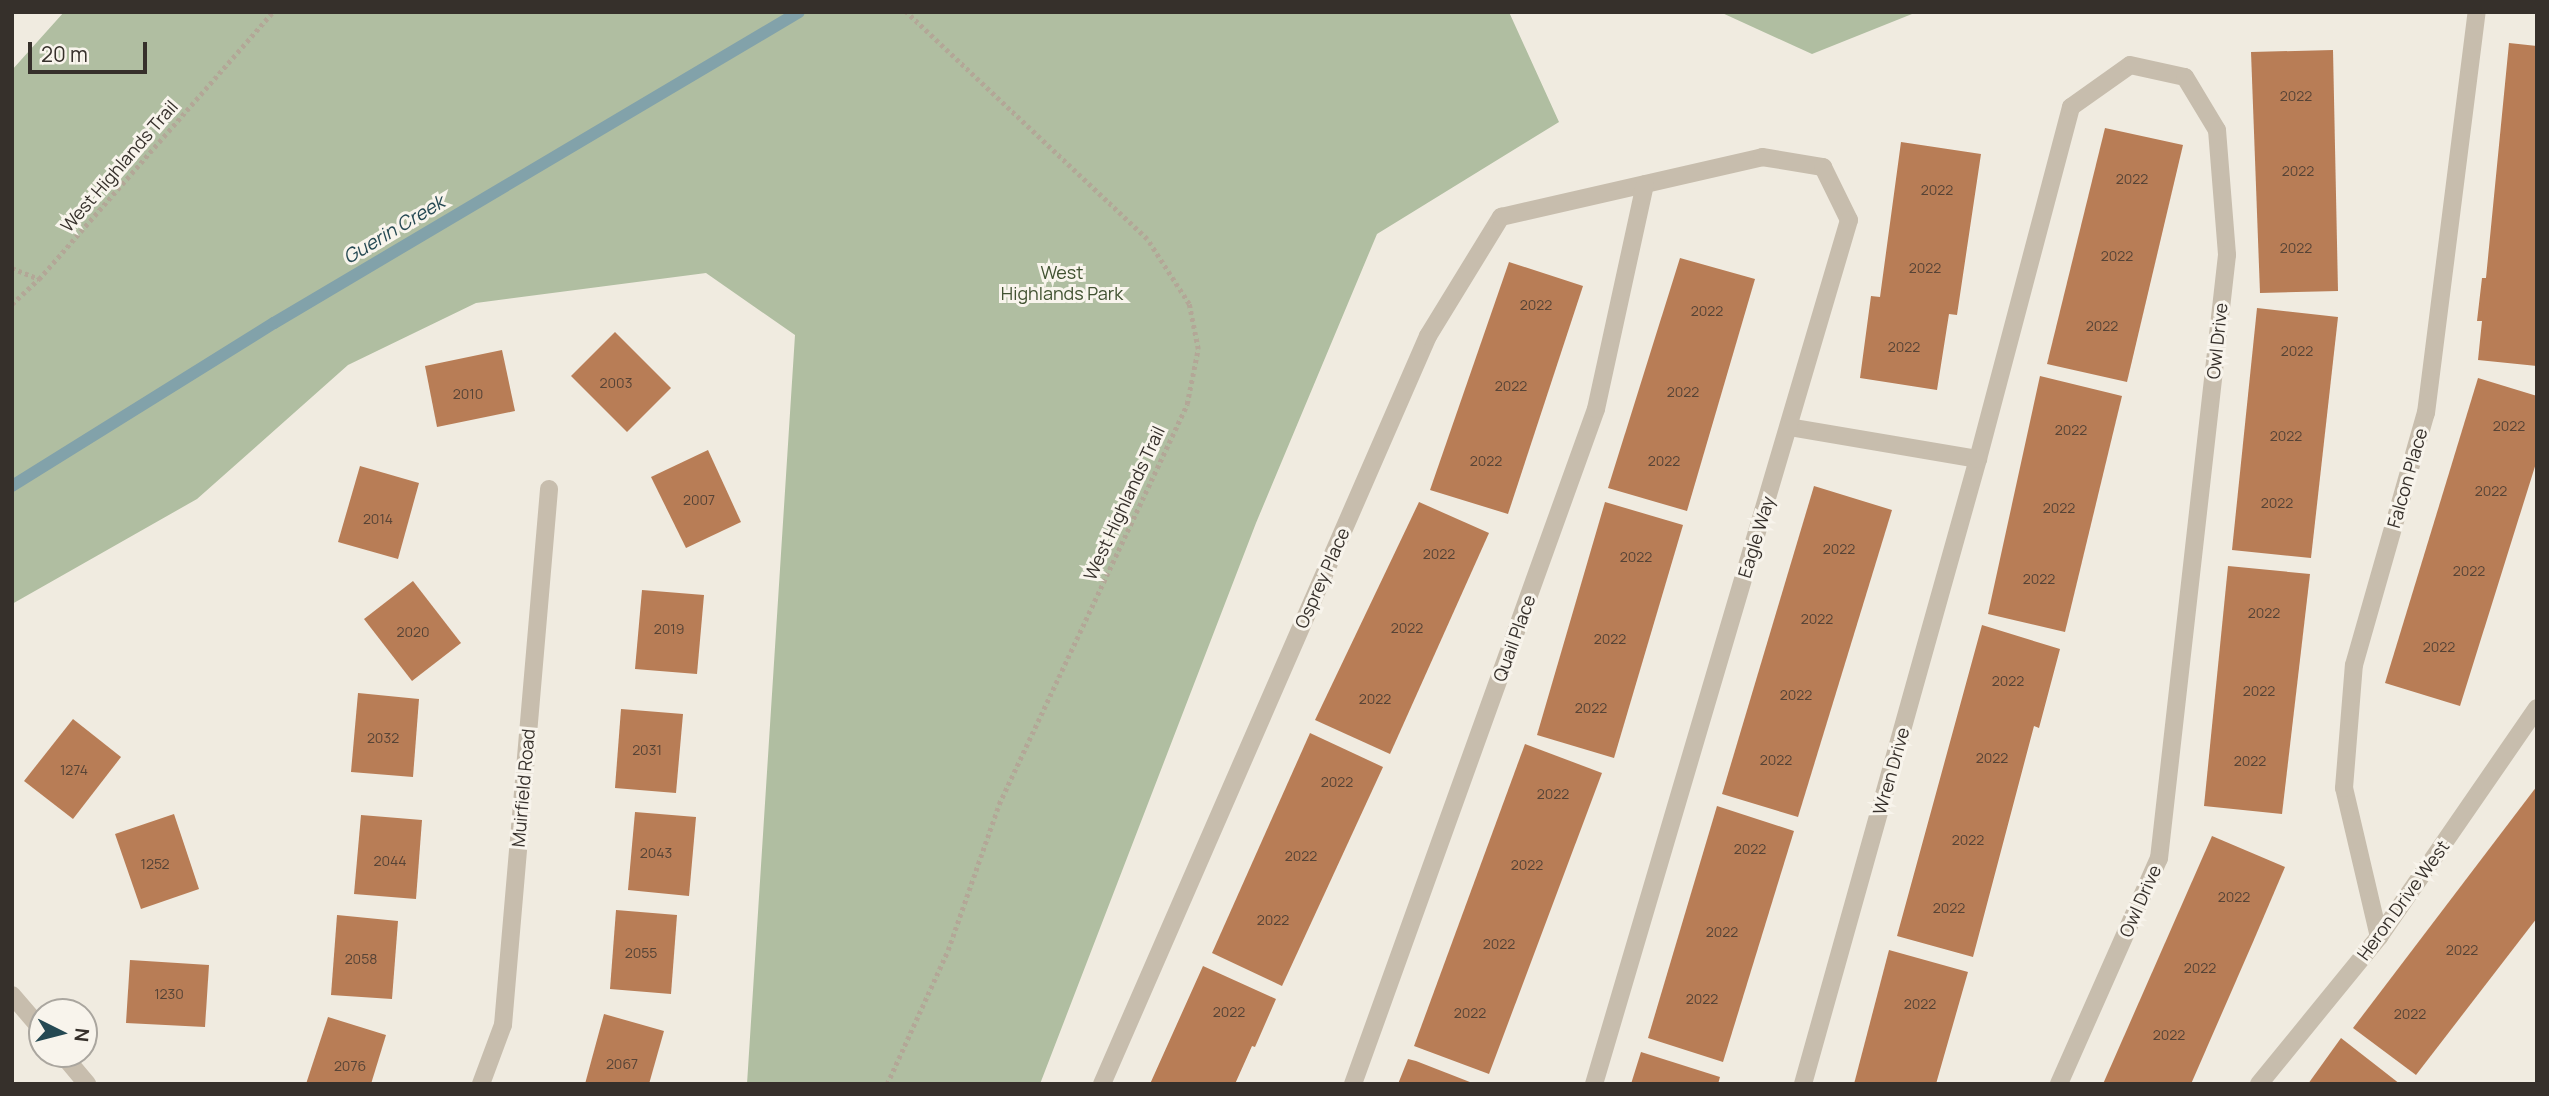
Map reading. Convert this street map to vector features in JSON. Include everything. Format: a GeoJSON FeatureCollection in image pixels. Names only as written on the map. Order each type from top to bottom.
{"type":"FeatureCollection","features":[{"type":"Feature","properties":{"kind":"street","name":"Falcon Place"},"geometry":{"type":"LineString","coordinates":[[2379,937],[2344,788],[2354,665],[2426,413],[2477,12]]}},
{"type":"Feature","properties":{"kind":"street","name":"Owl Drive"},"geometry":{"type":"LineString","coordinates":[[1979,459],[2071,107],[2130,65],[2185,77],[2217,130],[2227,256],[2159,858],[2059,1084]]}},
{"type":"Feature","properties":{"kind":"street","name":"Eagle Way"},"geometry":{"type":"LineString","coordinates":[[1594,1084],[1849,220],[1823,167],[1762,157],[1645,184]]}},
{"type":"Feature","properties":{"kind":"street","name":"Osprey Place"},"geometry":{"type":"LineString","coordinates":[[1102,1084],[1428,336],[1501,217],[1645,184]]}},
{"type":"Feature","properties":{"kind":"street","name":"Quail Place"},"geometry":{"type":"LineString","coordinates":[[1353,1084],[1596,410],[1645,184]]}},
{"type":"Feature","properties":{"kind":"street"},"geometry":{"type":"LineString","coordinates":[[1789,427],[1979,459]]}},
{"type":"Feature","properties":{"kind":"street","name":"Wren Drive"},"geometry":{"type":"LineString","coordinates":[[1803,1084],[1979,459]]}},
{"type":"Feature","properties":{"kind":"street","name":"Muirfield Road"},"geometry":{"type":"LineString","coordinates":[[481,1084],[503,1025],[549,489]]}},
{"type":"Feature","properties":{"kind":"street","name":"Heron Drive West"},"geometry":{"type":"LineString","coordinates":[[2259,1084],[2379,937],[2537,708]]}},
{"type":"Feature","properties":{"kind":"street"},"geometry":{"type":"LineString","coordinates":[[12,995],[28,1014]]}},
{"type":"Feature","properties":{"kind":"street"},"geometry":{"type":"LineString","coordinates":[[74,1068],[87,1084]]}},
{"type":"Feature","properties":{"kind":"path","name":"West Highlands Trail"},"geometry":{"type":"LineString","coordinates":[[12,304],[39,279],[273,12]]}},
{"type":"Feature","properties":{"kind":"path","name":"West Highlands Trail"},"geometry":{"type":"LineString","coordinates":[[887,1084],[947,950],[999,804],[1187,404],[1198,349],[1189,304],[1147,239],[929,37],[906,12]]}},
{"type":"Feature","properties":{"kind":"path"},"geometry":{"type":"LineString","coordinates":[[12,268],[39,279]]}},
{"type":"Feature","properties":{"kind":"green space","name":"West Highlands Park"},"geometry":{"type":"Polygon","coordinates":[[[64,12],[1509,12],[1559,122],[1377,234],[1256,523],[1040,1084],[747,1084],[795,335],[706,273],[476,303],[348,365],[197,499],[12,604],[12,70],[64,12]]]}},
{"type":"Feature","properties":{"kind":"green space"},"geometry":{"type":"Polygon","coordinates":[[[1720,12],[1917,12],[1812,54],[1720,12]]]}},
{"type":"Feature","properties":{"kind":"building"},"geometry":{"type":"Polygon","coordinates":[[[2509,43],[2537,46],[2537,366],[2478,360],[2482,321],[2477,321],[2482,278],[2486,278],[2509,43]]]}},
{"type":"Feature","properties":{"kind":"building"},"geometry":{"type":"Polygon","coordinates":[[[2333,50],[2338,291],[2260,293],[2251,52],[2333,50]]]}},
{"type":"Feature","properties":{"kind":"building"},"geometry":{"type":"Polygon","coordinates":[[[2105,128],[2183,145],[2127,382],[2047,364],[2105,128]]]}},
{"type":"Feature","properties":{"kind":"building"},"geometry":{"type":"Polygon","coordinates":[[[1901,142],[1981,154],[1957,315],[1949,314],[1937,390],[1860,378],[1871,296],[1880,297],[1901,142]]]}},
{"type":"Feature","properties":{"kind":"building"},"geometry":{"type":"Polygon","coordinates":[[[1680,258],[1755,279],[1687,511],[1608,488],[1680,258]]]}},
{"type":"Feature","properties":{"kind":"building"},"geometry":{"type":"Polygon","coordinates":[[[1509,262],[1583,286],[1508,514],[1430,490],[1509,262]]]}},
{"type":"Feature","properties":{"kind":"building"},"geometry":{"type":"Polygon","coordinates":[[[2257,308],[2338,317],[2311,558],[2232,550],[2257,308]]]}},
{"type":"Feature","properties":{"kind":"building"},"geometry":{"type":"Polygon","coordinates":[[[615,332],[671,388],[627,432],[571,376],[615,332]]]}},
{"type":"Feature","properties":{"kind":"building"},"geometry":{"type":"Polygon","coordinates":[[[502,350],[515,411],[437,427],[425,366],[502,350]]]}},
{"type":"Feature","properties":{"kind":"building"},"geometry":{"type":"Polygon","coordinates":[[[2040,376],[2122,396],[2065,632],[1988,614],[2040,376]]]}},
{"type":"Feature","properties":{"kind":"building"},"geometry":{"type":"Polygon","coordinates":[[[2478,378],[2537,396],[2537,460],[2460,706],[2385,683],[2478,378]]]}},
{"type":"Feature","properties":{"kind":"building"},"geometry":{"type":"Polygon","coordinates":[[[708,450],[741,522],[686,548],[651,477],[708,450]]]}},
{"type":"Feature","properties":{"kind":"building"},"geometry":{"type":"Polygon","coordinates":[[[360,466],[419,483],[398,559],[338,542],[360,466]]]}},
{"type":"Feature","properties":{"kind":"building"},"geometry":{"type":"Polygon","coordinates":[[[1814,486],[1892,510],[1798,817],[1722,794],[1814,486]]]}},
{"type":"Feature","properties":{"kind":"building"},"geometry":{"type":"Polygon","coordinates":[[[1419,502],[1489,533],[1390,754],[1315,720],[1419,502]]]}},
{"type":"Feature","properties":{"kind":"building"},"geometry":{"type":"Polygon","coordinates":[[[1605,502],[1683,525],[1614,758],[1537,735],[1605,502]]]}},
{"type":"Feature","properties":{"kind":"building"},"geometry":{"type":"Polygon","coordinates":[[[2228,566],[2310,574],[2282,814],[2204,806],[2228,566]]]}},
{"type":"Feature","properties":{"kind":"building"},"geometry":{"type":"Polygon","coordinates":[[[413,581],[461,643],[412,681],[364,619],[413,581]]]}},
{"type":"Feature","properties":{"kind":"building"},"geometry":{"type":"Polygon","coordinates":[[[642,590],[704,595],[697,674],[635,669],[642,590]]]}},
{"type":"Feature","properties":{"kind":"building"},"geometry":{"type":"Polygon","coordinates":[[[1982,625],[2060,649],[2039,728],[2034,726],[1973,957],[1897,936],[1982,625]]]}},
{"type":"Feature","properties":{"kind":"building"},"geometry":{"type":"Polygon","coordinates":[[[358,693],[419,699],[413,777],[351,772],[358,693]]]}},
{"type":"Feature","properties":{"kind":"building"},"geometry":{"type":"Polygon","coordinates":[[[621,709],[683,714],[676,793],[615,788],[621,709]]]}},
{"type":"Feature","properties":{"kind":"building"},"geometry":{"type":"Polygon","coordinates":[[[73,719],[121,757],[73,819],[24,781],[73,719]]]}},
{"type":"Feature","properties":{"kind":"building"},"geometry":{"type":"Polygon","coordinates":[[[1310,733],[1383,767],[1282,986],[1212,953],[1310,733]]]}},
{"type":"Feature","properties":{"kind":"building"},"geometry":{"type":"Polygon","coordinates":[[[1525,744],[1602,773],[1489,1074],[1414,1046],[1525,744]]]}},
{"type":"Feature","properties":{"kind":"building"},"geometry":{"type":"Polygon","coordinates":[[[2537,786],[2537,918],[2416,1075],[2353,1028],[2537,786]]]}},
{"type":"Feature","properties":{"kind":"building"},"geometry":{"type":"Polygon","coordinates":[[[1717,806],[1794,831],[1723,1062],[1648,1038],[1717,806]]]}},
{"type":"Feature","properties":{"kind":"building"},"geometry":{"type":"Polygon","coordinates":[[[635,812],[696,817],[689,896],[628,890],[635,812]]]}},
{"type":"Feature","properties":{"kind":"building"},"geometry":{"type":"Polygon","coordinates":[[[174,814],[199,889],[141,909],[115,834],[174,814]]]}},
{"type":"Feature","properties":{"kind":"building"},"geometry":{"type":"Polygon","coordinates":[[[361,815],[422,820],[416,899],[354,894],[361,815]]]}},
{"type":"Feature","properties":{"kind":"building"},"geometry":{"type":"Polygon","coordinates":[[[2212,836],[2285,867],[2191,1084],[2103,1084],[2212,836]]]}},
{"type":"Feature","properties":{"kind":"building"},"geometry":{"type":"Polygon","coordinates":[[[616,910],[677,915],[671,994],[610,989],[616,910]]]}},
{"type":"Feature","properties":{"kind":"building"},"geometry":{"type":"Polygon","coordinates":[[[337,915],[398,921],[392,999],[331,995],[337,915]]]}},
{"type":"Feature","properties":{"kind":"building"},"geometry":{"type":"Polygon","coordinates":[[[1889,950],[1968,972],[1936,1084],[1854,1084],[1889,950]]]}},
{"type":"Feature","properties":{"kind":"building"},"geometry":{"type":"Polygon","coordinates":[[[130,960],[209,965],[205,1027],[126,1023],[130,960]]]}},
{"type":"Feature","properties":{"kind":"building"},"geometry":{"type":"Polygon","coordinates":[[[1203,966],[1276,999],[1255,1047],[1252,1046],[1235,1084],[1150,1084],[1203,966]]]}},
{"type":"Feature","properties":{"kind":"building"},"geometry":{"type":"Polygon","coordinates":[[[604,1014],[664,1031],[649,1084],[585,1084],[604,1014]]]}},
{"type":"Feature","properties":{"kind":"building"},"geometry":{"type":"Polygon","coordinates":[[[328,1017],[386,1035],[371,1084],[306,1084],[328,1017]]]}},
{"type":"Feature","properties":{"kind":"building"},"geometry":{"type":"Polygon","coordinates":[[[2341,1038],[2400,1084],[2308,1084],[2341,1038]]]}},
{"type":"Feature","properties":{"kind":"building"},"geometry":{"type":"Polygon","coordinates":[[[1641,1052],[1720,1077],[1718,1084],[1631,1084],[1641,1052]]]}},
{"type":"Feature","properties":{"kind":"building"},"geometry":{"type":"Polygon","coordinates":[[[1408,1059],[1416,1061],[1475,1084],[1398,1084],[1408,1059]]]}},
{"type":"Feature","properties":{"kind":"waterway","name":"Guerin Creek"},"geometry":{"type":"LineString","coordinates":[[12,486],[274,323],[799,12]]}}]}
